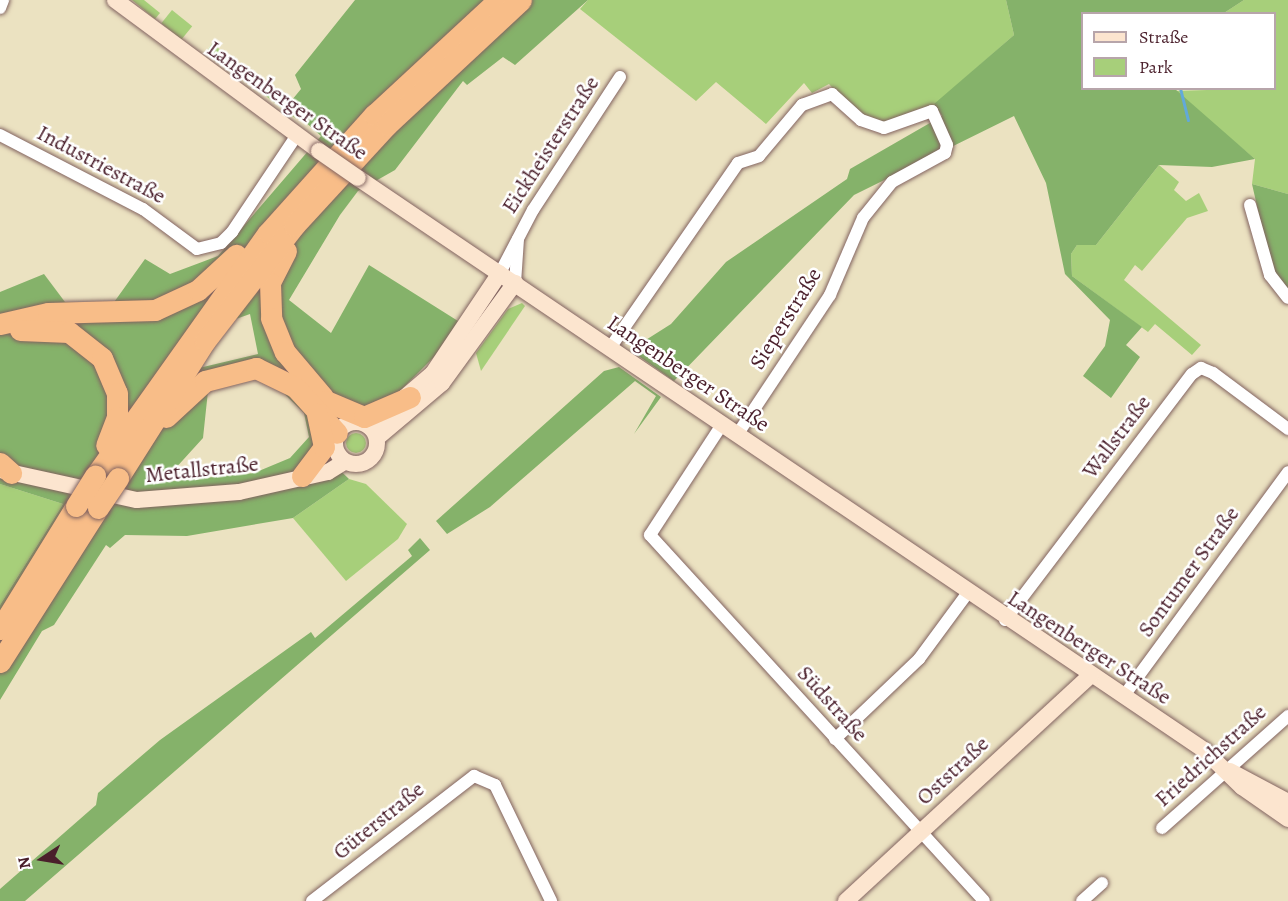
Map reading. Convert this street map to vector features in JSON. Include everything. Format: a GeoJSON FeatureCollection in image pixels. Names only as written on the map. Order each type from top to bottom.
{"type":"FeatureCollection","features":[{"type":"Feature","properties":{"kind":"highway"},"geometry":{"type":"LineString","coordinates":[[0,629],[95,476],[268,233],[374,115],[498,0]]}},
{"type":"Feature","properties":{"kind":"highway"},"geometry":{"type":"LineString","coordinates":[[0,662],[205,341],[294,226],[387,125],[522,0]]}},
{"type":"Feature","properties":{"kind":"highway"},"geometry":{"type":"LineString","coordinates":[[294,226],[291,245],[270,283],[271,318],[285,352],[326,401],[340,442]]}},
{"type":"Feature","properties":{"kind":"highway"},"geometry":{"type":"LineString","coordinates":[[0,324],[48,313],[155,310],[198,290],[248,242],[268,233]]}},
{"type":"Feature","properties":{"kind":"highway"},"geometry":{"type":"LineString","coordinates":[[0,338],[42,327],[69,332],[102,358],[117,393],[117,417],[95,476]]}},
{"type":"Feature","properties":{"kind":"highway"},"geometry":{"type":"LineString","coordinates":[[136,452],[191,392],[221,373],[271,372],[304,396],[340,442]]}},
{"type":"Feature","properties":{"kind":"highway"},"geometry":{"type":"LineString","coordinates":[[302,477],[315,465],[326,435],[304,396]]}},
{"type":"Feature","properties":{"kind":"highway"},"geometry":{"type":"LineString","coordinates":[[326,401],[364,417],[410,397]]}},
{"type":"Feature","properties":{"kind":"main road","name":"Langenberger Straße"},"geometry":{"type":"LineString","coordinates":[[115,0],[358,178],[515,283],[1005,620],[1091,675],[1233,776]]}},
{"type":"Feature","properties":{"kind":"main road"},"geometry":{"type":"LineString","coordinates":[[340,442],[369,460],[373,433],[410,397],[453,348],[500,273]]}},
{"type":"Feature","properties":{"kind":"main road"},"geometry":{"type":"LineString","coordinates":[[340,442],[373,433],[442,383],[515,283]]}},
{"type":"Feature","properties":{"kind":"main road","name":"Metallstraße"},"geometry":{"type":"LineString","coordinates":[[4,469],[137,500],[239,492],[302,477],[340,442]]}},
{"type":"Feature","properties":{"kind":"main road","name":"Oststraße"},"geometry":{"type":"LineString","coordinates":[[846,901],[1091,675]]}},
{"type":"Feature","properties":{"kind":"main road"},"geometry":{"type":"LineString","coordinates":[[1233,776],[1288,801]]}},
{"type":"Feature","properties":{"kind":"main road"},"geometry":{"type":"LineString","coordinates":[[1233,776],[1288,819]]}},
{"type":"Feature","properties":{"kind":"street"},"geometry":{"type":"LineString","coordinates":[[0,8],[3,0]]}},
{"type":"Feature","properties":{"kind":"street","name":"Eickheisterstraße"},"geometry":{"type":"LineString","coordinates":[[500,273],[518,235],[620,77]]}},
{"type":"Feature","properties":{"kind":"street","name":"Sieperstraße"},"geometry":{"type":"LineString","coordinates":[[610,348],[738,163],[759,156],[802,105],[832,94],[861,120],[884,128],[932,111],[947,145],[945,153],[905,172],[884,191],[854,236],[819,314],[737,435]]}},
{"type":"Feature","properties":{"kind":"street","name":"Industriestraße"},"geometry":{"type":"LineString","coordinates":[[0,135],[143,209],[197,249],[221,243],[232,232],[297,135]]}},
{"type":"Feature","properties":{"kind":"street"},"geometry":{"type":"LineString","coordinates":[[1250,205],[1270,275],[1288,298]]}},
{"type":"Feature","properties":{"kind":"street","name":"Eickheisterstraße"},"geometry":{"type":"LineString","coordinates":[[515,283],[518,235]]}},
{"type":"Feature","properties":{"kind":"street","name":"Wallstraße"},"geometry":{"type":"LineString","coordinates":[[1005,620],[1192,374],[1201,368],[1213,373],[1288,429]]}},
{"type":"Feature","properties":{"kind":"street","name":"Südstraße"},"geometry":{"type":"LineString","coordinates":[[722,426],[650,535],[984,901]]}},
{"type":"Feature","properties":{"kind":"street","name":"Sontumer Straße"},"geometry":{"type":"LineString","coordinates":[[1123,697],[1288,472]]}},
{"type":"Feature","properties":{"kind":"street"},"geometry":{"type":"LineString","coordinates":[[835,739],[919,659],[967,594]]}},
{"type":"Feature","properties":{"kind":"street","name":"Friedrichstraße"},"geometry":{"type":"LineString","coordinates":[[1162,828],[1233,776],[1288,716]]}},
{"type":"Feature","properties":{"kind":"street","name":"Güterstraße"},"geometry":{"type":"LineString","coordinates":[[312,901],[474,776],[495,785],[551,901]]}},
{"type":"Feature","properties":{"kind":"street"},"geometry":{"type":"LineString","coordinates":[[1082,901],[1102,883]]}},
{"type":"Feature","properties":{"kind":"green space"},"geometry":{"type":"Polygon","coordinates":[[[132,0],[144,0],[160,13],[155,19],[132,0]]]}},
{"type":"Feature","properties":{"kind":"green space"},"geometry":{"type":"Polygon","coordinates":[[[355,0],[588,0],[515,65],[503,57],[467,85],[463,81],[395,170],[358,191],[340,215],[289,300],[331,333],[369,265],[458,321],[434,357],[385,406],[349,408],[321,432],[317,448],[349,479],[293,518],[187,536],[125,535],[110,548],[106,545],[54,625],[42,631],[0,700],[0,605],[63,504],[0,484],[0,292],[44,274],[65,302],[112,305],[145,259],[170,274],[218,256],[321,136],[287,106],[301,89],[295,75],[355,0]],[[250,314],[233,320],[199,368],[258,354],[250,314]],[[242,379],[208,391],[203,438],[163,482],[254,473],[290,458],[309,437],[304,413],[269,379],[242,379]]]}},
{"type":"Feature","properties":{"kind":"green space"},"geometry":{"type":"Polygon","coordinates":[[[588,0],[1006,0],[1014,35],[924,114],[884,125],[851,109],[829,84],[812,93],[804,83],[766,124],[716,82],[696,101],[580,9],[588,0]]]}},
{"type":"Feature","properties":{"kind":"green space"},"geometry":{"type":"Polygon","coordinates":[[[1006,0],[1244,0],[1226,12],[1081,12],[1081,90],[1176,90],[1255,159],[1212,167],[1159,165],[1096,245],[1077,245],[1071,254],[1072,276],[1142,327],[1126,345],[1140,357],[1111,398],[1083,376],[1105,346],[1110,320],[1065,274],[1046,183],[1014,116],[854,195],[674,381],[630,350],[671,324],[726,262],[847,179],[850,169],[942,116],[934,104],[1014,35],[1006,0]]]}},
{"type":"Feature","properties":{"kind":"green space"},"geometry":{"type":"Polygon","coordinates":[[[1244,0],[1288,0],[1288,194],[1252,184],[1255,159],[1174,91],[1276,90],[1276,12],[1226,12],[1244,0]]]}},
{"type":"Feature","properties":{"kind":"green space"},"geometry":{"type":"Polygon","coordinates":[[[172,10],[192,26],[182,40],[161,23],[172,10]]]}},
{"type":"Feature","properties":{"kind":"green space"},"geometry":{"type":"Polygon","coordinates":[[[212,43],[287,106],[296,119],[207,51],[212,43]]]}},
{"type":"Feature","properties":{"kind":"green space"},"geometry":{"type":"Polygon","coordinates":[[[1159,165],[1179,182],[1174,190],[1186,201],[1199,193],[1208,211],[1187,218],[1142,271],[1135,265],[1124,280],[1201,345],[1192,355],[1155,324],[1148,332],[1072,276],[1071,254],[1077,245],[1096,245],[1159,165]]]}},
{"type":"Feature","properties":{"kind":"green space"},"geometry":{"type":"Polygon","coordinates":[[[1252,184],[1288,194],[1288,292],[1272,272],[1252,184]]]}},
{"type":"Feature","properties":{"kind":"green space"},"geometry":{"type":"Polygon","coordinates":[[[522,303],[525,306],[481,371],[476,353],[508,309],[522,303]]]}},
{"type":"Feature","properties":{"kind":"green space"},"geometry":{"type":"Polygon","coordinates":[[[619,367],[661,397],[634,434],[656,396],[635,381],[490,507],[447,534],[436,521],[604,371],[619,367]]]}},
{"type":"Feature","properties":{"kind":"green space"},"geometry":{"type":"Polygon","coordinates":[[[356,433],[363,436],[366,443],[363,450],[356,453],[349,450],[346,443],[349,436],[356,433]]]}},
{"type":"Feature","properties":{"kind":"green space"},"geometry":{"type":"Polygon","coordinates":[[[349,479],[366,484],[407,524],[398,539],[346,581],[293,518],[349,479]]]}},
{"type":"Feature","properties":{"kind":"green space"},"geometry":{"type":"Polygon","coordinates":[[[0,484],[63,504],[0,605],[0,484]]]}},
{"type":"Feature","properties":{"kind":"green space"},"geometry":{"type":"Polygon","coordinates":[[[420,538],[430,550],[25,901],[0,901],[0,889],[96,805],[98,793],[160,740],[311,632],[315,638],[412,556],[408,550],[420,538]]]}},
{"type":"Feature","properties":{"kind":"waterway"},"geometry":{"type":"LineString","coordinates":[[1180,90],[1188,120]]}}]}
